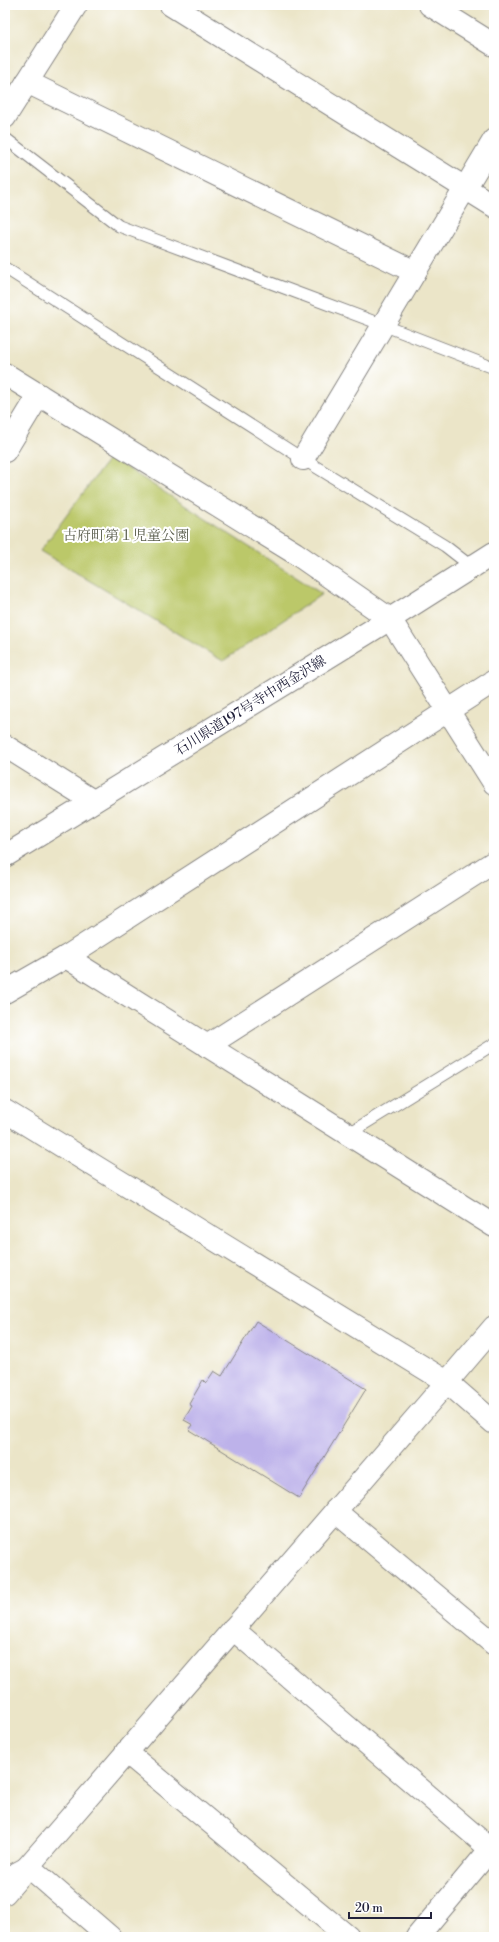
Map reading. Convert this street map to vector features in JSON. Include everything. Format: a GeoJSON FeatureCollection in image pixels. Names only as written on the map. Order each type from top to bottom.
{"type":"FeatureCollection","features":[{"type":"Feature","properties":{"kind":"street"},"geometry":{"type":"LineString","coordinates":[[5,117],[76,5]]}},
{"type":"Feature","properties":{"kind":"street"},"geometry":{"type":"LineString","coordinates":[[171,5],[494,206]]}},
{"type":"Feature","properties":{"kind":"street"},"geometry":{"type":"LineString","coordinates":[[430,5],[494,45]]}},
{"type":"Feature","properties":{"kind":"street"},"geometry":{"type":"LineString","coordinates":[[27,82],[415,272]]}},
{"type":"Feature","properties":{"kind":"street"},"geometry":{"type":"LineString","coordinates":[[303,459],[494,140]]}},
{"type":"Feature","properties":{"kind":"street"},"geometry":{"type":"LineString","coordinates":[[5,374],[295,553],[390,619],[494,783]]}},
{"type":"Feature","properties":{"kind":"street"},"geometry":{"type":"LineString","coordinates":[[5,450],[39,395]]}},
{"type":"Feature","properties":{"kind":"street","name":"石川県道197号寺中西金沢線"},"geometry":{"type":"LineString","coordinates":[[5,856],[92,801],[390,619],[494,553]]}},
{"type":"Feature","properties":{"kind":"street"},"geometry":{"type":"LineString","coordinates":[[5,992],[66,957],[494,681]]}},
{"type":"Feature","properties":{"kind":"street"},"geometry":{"type":"LineString","coordinates":[[5,746],[92,801]]}},
{"type":"Feature","properties":{"kind":"street"},"geometry":{"type":"LineString","coordinates":[[207,1046],[494,862]]}},
{"type":"Feature","properties":{"kind":"street"},"geometry":{"type":"LineString","coordinates":[[66,957],[494,1226]]}},
{"type":"Feature","properties":{"kind":"street"},"geometry":{"type":"LineString","coordinates":[[5,1111],[447,1382],[494,1423]]}},
{"type":"Feature","properties":{"kind":"street"},"geometry":{"type":"LineString","coordinates":[[5,1893],[494,1326]]}},
{"type":"Feature","properties":{"kind":"street"},"geometry":{"type":"LineString","coordinates":[[335,1511],[494,1644]]}},
{"type":"Feature","properties":{"kind":"street"},"geometry":{"type":"LineString","coordinates":[[233,1629],[493,1848],[417,1937]]}},
{"type":"Feature","properties":{"kind":"street"},"geometry":{"type":"LineString","coordinates":[[126,1752],[348,1937]]}},
{"type":"Feature","properties":{"kind":"street"},"geometry":{"type":"LineString","coordinates":[[5,1879],[29,1867]]}},
{"type":"Feature","properties":{"kind":"street"},"geometry":{"type":"LineString","coordinates":[[29,1867],[110,1937]]}},
{"type":"Feature","properties":{"kind":"lane"},"geometry":{"type":"LineString","coordinates":[[5,138],[118,226],[494,368]]}},
{"type":"Feature","properties":{"kind":"lane"},"geometry":{"type":"LineString","coordinates":[[5,268],[303,459],[445,546],[472,567]]}},
{"type":"Feature","properties":{"kind":"lane"},"geometry":{"type":"LineString","coordinates":[[348,1134],[494,1044]]}},
{"type":"Feature","properties":{"kind":"green space","name":"古府町第１児童公園"},"geometry":{"type":"Polygon","coordinates":[[[110,457],[322,594],[223,661],[40,551],[110,457]]]}},
{"type":"Feature","properties":{"kind":"building"},"geometry":{"type":"Polygon","coordinates":[[[256,1321],[366,1389],[299,1498],[189,1430],[193,1425],[184,1420],[192,1406],[189,1404],[203,1380],[206,1383],[214,1371],[222,1376],[256,1321]]]}}]}
